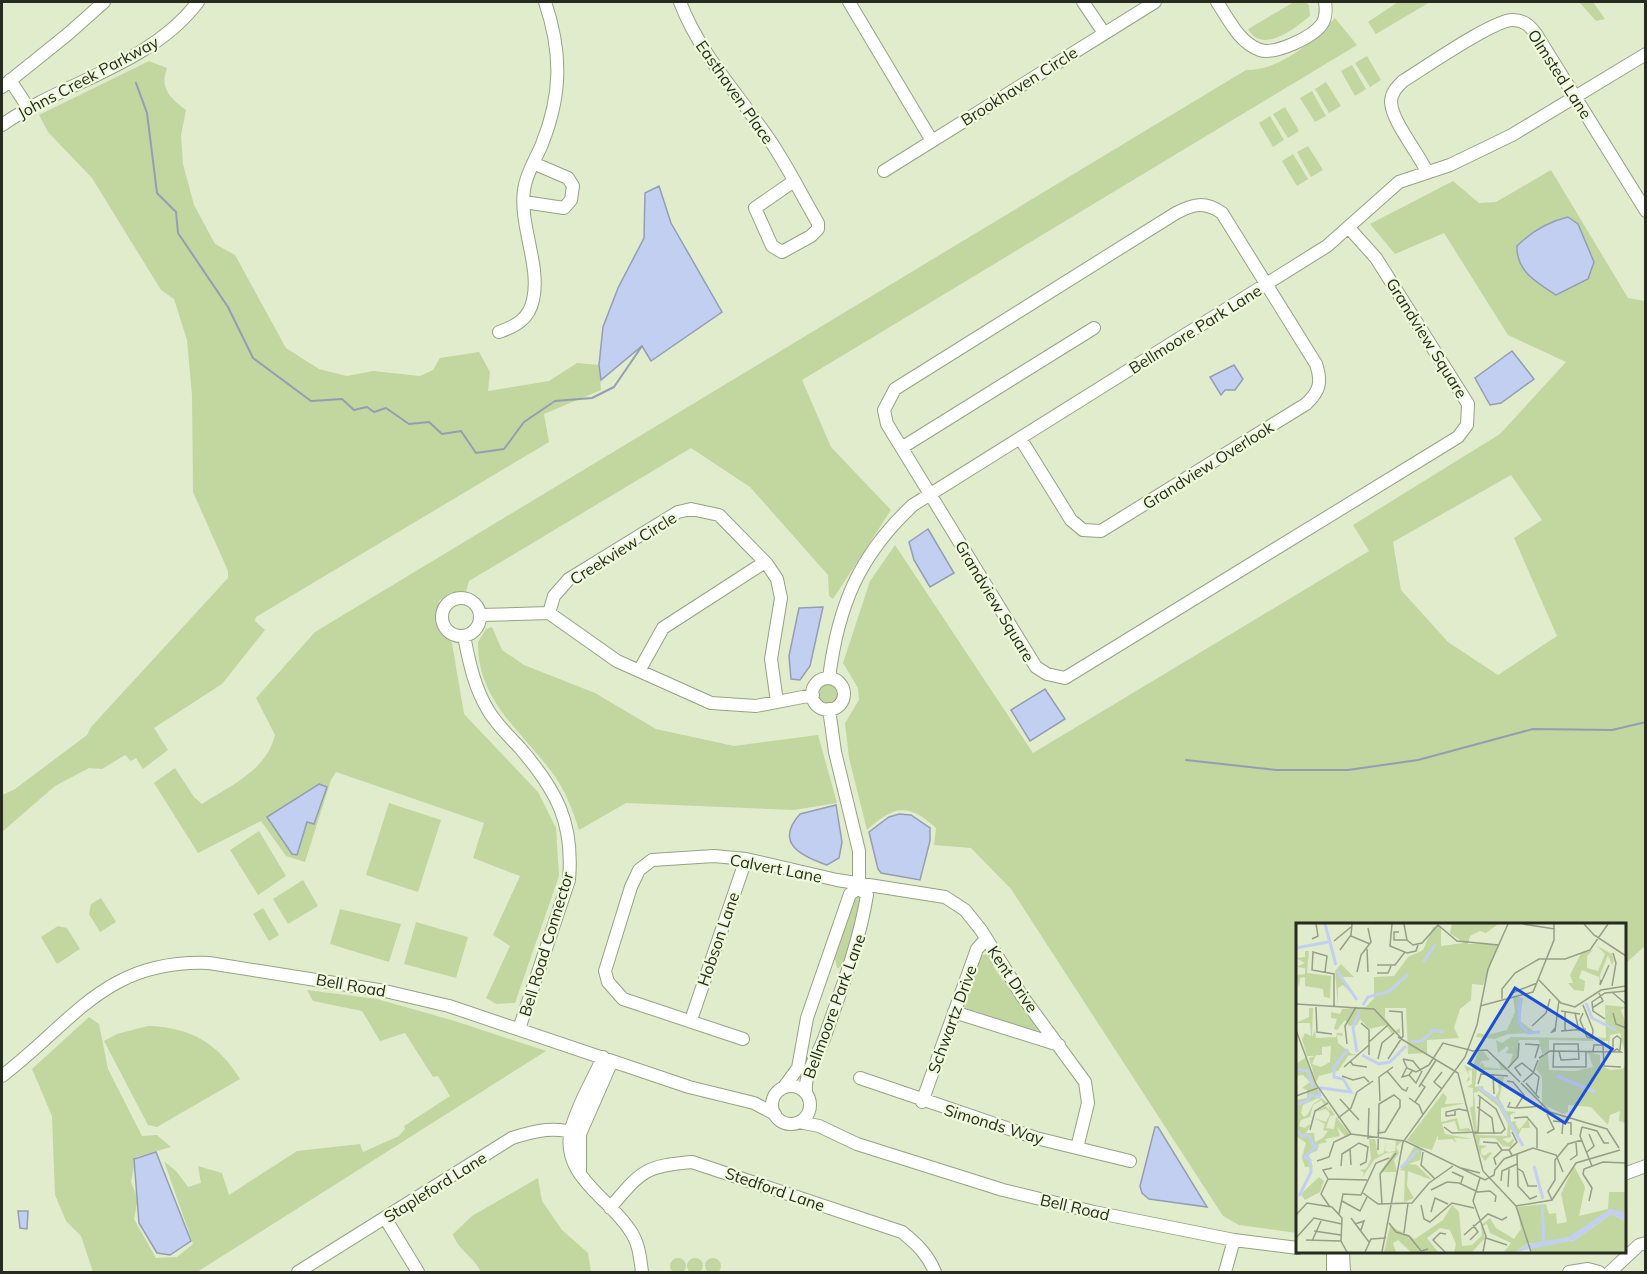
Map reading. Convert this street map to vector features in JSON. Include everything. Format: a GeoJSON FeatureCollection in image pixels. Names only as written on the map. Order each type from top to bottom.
{"type":"FeatureCollection","features":[{"type":"Feature","properties":{"kind":"street","name":"Johns Creek Parkway"},"geometry":{"type":"LineString","coordinates":[[6,84],[104,2]]}},
{"type":"Feature","properties":{"kind":"street","name":"Johns Creek Parkway"},"geometry":{"type":"LineString","coordinates":[[2,125],[133,56],[165,35],[198,2]]}},
{"type":"Feature","properties":{"kind":"street"},"geometry":{"type":"LineString","coordinates":[[499,332],[517,325],[527,314],[534,299],[524,191],[555,108],[559,69],[545,2]]}},
{"type":"Feature","properties":{"kind":"street","name":"Easthaven Place"},"geometry":{"type":"LineString","coordinates":[[680,2],[702,45],[767,137],[794,182],[818,223],[818,230],[811,236],[782,252],[772,246],[755,208],[794,182]]}},
{"type":"Feature","properties":{"kind":"street"},"geometry":{"type":"LineString","coordinates":[[849,2],[932,141]]}},
{"type":"Feature","properties":{"kind":"street"},"geometry":{"type":"LineString","coordinates":[[1083,2],[1104,33]]}},
{"type":"Feature","properties":{"kind":"street","name":"Brookhaven Circle"},"geometry":{"type":"LineString","coordinates":[[884,171],[1155,2]]}},
{"type":"Feature","properties":{"kind":"street"},"geometry":{"type":"LineString","coordinates":[[1217,2],[1244,40],[1259,50],[1273,52],[1289,47],[1322,25],[1326,10],[1325,2]]}},
{"type":"Feature","properties":{"kind":"street","name":"Olmsted Lane"},"geometry":{"type":"LineString","coordinates":[[1427,172],[1394,114],[1392,94],[1402,81],[1502,22],[1512,20],[1529,25],[1646,211]]}},
{"type":"Feature","properties":{"kind":"street","name":"Bellmoore Park Lane"},"geometry":{"type":"LineString","coordinates":[[829,678],[833,642],[843,605],[855,578],[886,530],[929,494],[1327,246],[1399,182],[1450,165],[1512,135],[1646,54]]}},
{"type":"Feature","properties":{"kind":"street"},"geometry":{"type":"LineString","coordinates":[[6,84],[29,109]]}},
{"type":"Feature","properties":{"kind":"street"},"geometry":{"type":"LineString","coordinates":[[524,202],[564,208],[571,200],[573,186],[568,178],[533,163]]}},
{"type":"Feature","properties":{"kind":"street","name":"Grandview Square"},"geometry":{"type":"LineString","coordinates":[[1266,284],[1219,211],[1209,206],[1194,204],[895,388],[884,410],[887,424],[1036,668],[1047,674],[1065,678],[1458,437],[1467,425],[1468,404],[1376,258],[1349,228]]}},
{"type":"Feature","properties":{"kind":"street","name":"Grandview Overlook"},"geometry":{"type":"LineString","coordinates":[[1020,438],[1071,520],[1083,530],[1101,531],[1294,412],[1313,398],[1321,378],[1316,364],[1266,284]]}},
{"type":"Feature","properties":{"kind":"street"},"geometry":{"type":"LineString","coordinates":[[906,445],[1094,328]]}},
{"type":"Feature","properties":{"kind":"street","name":"Creekview Circle"},"geometry":{"type":"LineString","coordinates":[[549,613],[554,596],[569,579],[678,512],[691,509],[719,515],[765,562],[777,579],[781,598],[771,659],[777,702]]}},
{"type":"Feature","properties":{"kind":"street"},"geometry":{"type":"LineString","coordinates":[[639,671],[663,628],[765,562]]}},
{"type":"Feature","properties":{"kind":"street"},"geometry":{"type":"LineString","coordinates":[[456,599],[467,599],[476,605],[480,615],[477,628],[464,636],[453,635],[444,625],[443,614],[447,605],[456,599]]}},
{"type":"Feature","properties":{"kind":"street"},"geometry":{"type":"LineString","coordinates":[[480,615],[549,613],[596,648],[639,671],[711,703],[756,706],[813,695]]}},
{"type":"Feature","properties":{"kind":"street","name":"Bell Road Connector"},"geometry":{"type":"LineString","coordinates":[[464,636],[471,671],[488,710],[542,775],[558,799],[567,823],[571,856],[569,880],[519,1029]]}},
{"type":"Feature","properties":{"kind":"street"},"geometry":{"type":"LineString","coordinates":[[829,678],[838,682],[844,696],[839,705],[829,710],[820,707],[813,695],[819,681],[829,678]]}},
{"type":"Feature","properties":{"kind":"street","name":"Bellmoore Park Lane"},"geometry":{"type":"LineString","coordinates":[[808,1098],[807,1072],[828,1025],[862,928],[867,895],[859,886],[859,850],[835,752],[829,710]]}},
{"type":"Feature","properties":{"kind":"street","name":"Calvert Lane"},"geometry":{"type":"LineString","coordinates":[[743,1039],[623,999],[614,991],[605,971],[617,927],[639,870],[652,860],[714,856],[746,859],[859,886]]}},
{"type":"Feature","properties":{"kind":"street","name":"Hobson Lane"},"geometry":{"type":"LineString","coordinates":[[690,1020],[746,859]]}},
{"type":"Feature","properties":{"kind":"street","name":"Bellmoore Park Lane"},"geometry":{"type":"LineString","coordinates":[[781,1089],[798,1068],[807,1018],[850,894],[859,886]]}},
{"type":"Feature","properties":{"kind":"street","name":"Kent Drive"},"geometry":{"type":"LineString","coordinates":[[859,886],[945,897],[965,910],[1022,996],[1085,1082],[1088,1096],[1077,1148]]}},
{"type":"Feature","properties":{"kind":"street","name":"Schwartz Drive"},"geometry":{"type":"LineString","coordinates":[[922,1101],[977,949],[986,939]]}},
{"type":"Feature","properties":{"kind":"street","name":"Bell Road"},"geometry":{"type":"LineString","coordinates":[[2,1076],[80,1006],[104,988],[133,974],[182,963],[237,966],[385,991],[449,1006],[723,1097],[754,1103],[790,1124],[799,1122],[819,1126],[857,1144],[1003,1190],[1094,1212],[1234,1240],[1296,1248]]}},
{"type":"Feature","properties":{"kind":"street"},"geometry":{"type":"LineString","coordinates":[[825,968],[846,975]]}},
{"type":"Feature","properties":{"kind":"street"},"geometry":{"type":"LineString","coordinates":[[954,1012],[1059,1045]]}},
{"type":"Feature","properties":{"kind":"street"},"geometry":{"type":"LineString","coordinates":[[807,1018],[828,1025]]}},
{"type":"Feature","properties":{"kind":"street"},"geometry":{"type":"LineString","coordinates":[[608,1059],[576,1132],[580,1172],[587,1186],[629,1227],[637,1243],[642,1272]]}},
{"type":"Feature","properties":{"kind":"street","name":"Simonds Way"},"geometry":{"type":"LineString","coordinates":[[860,1078],[1036,1138],[1130,1161]]}},
{"type":"Feature","properties":{"kind":"street","name":"Bell Road"},"geometry":{"type":"LineString","coordinates":[[723,1097],[759,1098],[781,1089],[800,1088],[827,1124],[857,1144]]}},
{"type":"Feature","properties":{"kind":"street"},"geometry":{"type":"LineString","coordinates":[[775,1114],[772,1102],[781,1089]]}},
{"type":"Feature","properties":{"kind":"street"},"geometry":{"type":"LineString","coordinates":[[799,1122],[807,1115],[808,1098]]}},
{"type":"Feature","properties":{"kind":"street","name":"Stapleford Lane"},"geometry":{"type":"LineString","coordinates":[[298,1272],[512,1138],[540,1129],[576,1132]]}},
{"type":"Feature","properties":{"kind":"street","name":"Stedford Lane"},"geometry":{"type":"LineString","coordinates":[[610,1208],[643,1173],[659,1164],[692,1162],[902,1232],[917,1243],[930,1260],[935,1272]]}},
{"type":"Feature","properties":{"kind":"street"},"geometry":{"type":"LineString","coordinates":[[1626,1173],[1646,1166]]}},
{"type":"Feature","properties":{"kind":"street"},"geometry":{"type":"LineString","coordinates":[[385,1218],[418,1272]]}},
{"type":"Feature","properties":{"kind":"street"},"geometry":{"type":"LineString","coordinates":[[1225,1272],[1234,1240]]}},
{"type":"Feature","properties":{"kind":"street"},"geometry":{"type":"LineString","coordinates":[[1610,1272],[1639,1245],[1646,1243]]}},
{"type":"Feature","properties":{"kind":"street"},"geometry":{"type":"LineString","coordinates":[[1333,1253],[1333,1272]]}},
{"type":"Feature","properties":{"kind":"street"},"geometry":{"type":"LineString","coordinates":[[1343,1253],[1344,1272]]}},
{"type":"Feature","properties":{"kind":"street"},"geometry":{"type":"LineString","coordinates":[[1569,1272],[1588,1269],[1599,1272]]}},
{"type":"Feature","properties":{"kind":"green space"},"geometry":{"type":"Polygon","coordinates":[[[1294,2],[1305,2],[1309,5],[1310,16],[1288,32],[1279,37],[1262,40],[1248,29],[1294,2]]]}},
{"type":"Feature","properties":{"kind":"green space"},"geometry":{"type":"Polygon","coordinates":[[[1398,2],[1430,2],[1376,34],[1368,22],[1398,2]]]}},
{"type":"Feature","properties":{"kind":"green space"},"geometry":{"type":"Polygon","coordinates":[[[1579,2],[1593,2],[1605,19],[1596,21],[1579,2]]]}},
{"type":"Feature","properties":{"kind":"green space"},"geometry":{"type":"Polygon","coordinates":[[[1335,18],[1357,45],[802,380],[831,447],[891,510],[833,599],[829,596],[828,575],[750,487],[691,448],[469,581],[466,591],[450,593],[439,601],[436,613],[440,628],[452,643],[464,714],[538,792],[556,828],[559,876],[515,1003],[496,1004],[486,998],[510,946],[493,935],[520,876],[473,858],[484,823],[336,772],[331,780],[305,862],[286,856],[261,821],[198,853],[154,783],[175,768],[194,797],[202,804],[256,768],[270,748],[275,735],[256,698],[315,632],[1246,70],[1259,69],[1284,60],[1306,45],[1335,18]]]}},
{"type":"Feature","properties":{"kind":"green space"},"geometry":{"type":"Polygon","coordinates":[[[1367,56],[1381,80],[1370,87],[1355,63],[1367,56]]]}},
{"type":"Feature","properties":{"kind":"green space"},"geometry":{"type":"Polygon","coordinates":[[[149,61],[167,68],[165,87],[175,101],[186,110],[181,135],[183,164],[194,205],[215,244],[235,255],[286,348],[319,369],[347,376],[373,371],[420,376],[433,370],[440,358],[479,352],[490,372],[488,391],[549,381],[577,363],[599,365],[601,390],[544,414],[549,442],[256,617],[255,621],[265,630],[222,684],[154,728],[168,750],[143,769],[136,758],[131,761],[125,755],[102,769],[89,768],[55,786],[2,832],[2,795],[15,789],[87,735],[91,727],[228,578],[228,571],[193,492],[192,395],[187,340],[174,299],[161,290],[92,178],[48,132],[39,115],[149,61]]]}},
{"type":"Feature","properties":{"kind":"green space"},"geometry":{"type":"Polygon","coordinates":[[[1352,65],[1366,89],[1355,96],[1341,71],[1352,65]]]}},
{"type":"Feature","properties":{"kind":"green space"},"geometry":{"type":"Polygon","coordinates":[[[1326,82],[1341,106],[1329,113],[1315,89],[1326,82]]]}},
{"type":"Feature","properties":{"kind":"green space"},"geometry":{"type":"Polygon","coordinates":[[[1312,91],[1326,116],[1315,122],[1300,98],[1312,91]]]}},
{"type":"Feature","properties":{"kind":"green space"},"geometry":{"type":"Polygon","coordinates":[[[1285,107],[1299,131],[1288,138],[1273,114],[1285,107]]]}},
{"type":"Feature","properties":{"kind":"green space"},"geometry":{"type":"Polygon","coordinates":[[[1270,116],[1284,140],[1273,147],[1259,123],[1270,116]]]}},
{"type":"Feature","properties":{"kind":"green space"},"geometry":{"type":"Polygon","coordinates":[[[1308,146],[1323,170],[1311,177],[1297,152],[1308,146]]]}},
{"type":"Feature","properties":{"kind":"green space"},"geometry":{"type":"Polygon","coordinates":[[[1293,154],[1308,179],[1297,186],[1282,161],[1293,154]]]}},
{"type":"Feature","properties":{"kind":"green space"},"geometry":{"type":"Polygon","coordinates":[[[1551,170],[1628,298],[1645,301],[1645,946],[1626,963],[1626,923],[1296,923],[1296,1233],[1239,1225],[1223,1216],[1011,889],[971,848],[934,845],[936,828],[917,814],[901,810],[893,812],[867,830],[849,758],[845,723],[859,700],[858,688],[843,663],[870,581],[895,545],[1033,753],[1369,551],[1353,525],[1500,434],[1566,362],[1508,335],[1444,233],[1395,254],[1370,224],[1453,181],[1479,203],[1496,202],[1551,170]],[[1511,475],[1393,542],[1401,590],[1448,642],[1498,675],[1557,636],[1514,538],[1542,520],[1511,475]]]}},
{"type":"Feature","properties":{"kind":"green space"},"geometry":{"type":"Polygon","coordinates":[[[492,627],[502,650],[524,665],[595,693],[656,729],[734,746],[818,735],[837,803],[794,810],[626,803],[579,830],[569,802],[558,781],[504,714],[493,699],[485,682],[478,642],[486,629],[492,627]]]}},
{"type":"Feature","properties":{"kind":"green space"},"geometry":{"type":"Polygon","coordinates":[[[829,682],[837,685],[840,693],[837,701],[829,704],[821,701],[818,693],[821,685],[829,682]]]}},
{"type":"Feature","properties":{"kind":"green space"},"geometry":{"type":"Polygon","coordinates":[[[389,803],[441,820],[418,892],[366,875],[389,803]]]}},
{"type":"Feature","properties":{"kind":"green space"},"geometry":{"type":"Polygon","coordinates":[[[259,831],[286,876],[258,895],[230,850],[259,831]]]}},
{"type":"Feature","properties":{"kind":"green space"},"geometry":{"type":"Polygon","coordinates":[[[303,880],[318,906],[288,924],[273,899],[303,880]]]}},
{"type":"Feature","properties":{"kind":"green space"},"geometry":{"type":"Polygon","coordinates":[[[857,894],[863,897],[846,966],[837,968],[835,958],[852,897],[857,894]]]}},
{"type":"Feature","properties":{"kind":"green space"},"geometry":{"type":"Polygon","coordinates":[[[101,898],[116,922],[100,932],[89,914],[91,904],[101,898]]]}},
{"type":"Feature","properties":{"kind":"green space"},"geometry":{"type":"Polygon","coordinates":[[[263,908],[279,935],[269,941],[253,914],[263,908]]]}},
{"type":"Feature","properties":{"kind":"green space"},"geometry":{"type":"Polygon","coordinates":[[[340,909],[401,924],[389,962],[330,944],[340,909]]]}},
{"type":"Feature","properties":{"kind":"green space"},"geometry":{"type":"Polygon","coordinates":[[[416,922],[468,937],[456,978],[404,964],[416,922]]]}},
{"type":"Feature","properties":{"kind":"green space"},"geometry":{"type":"Polygon","coordinates":[[[58,926],[67,928],[80,949],[57,964],[41,937],[58,926]]]}},
{"type":"Feature","properties":{"kind":"green space"},"geometry":{"type":"Polygon","coordinates":[[[987,954],[995,961],[993,966],[1029,1018],[1035,1019],[1040,1028],[1033,1034],[976,1011],[968,1012],[964,1008],[963,998],[967,997],[978,968],[975,963],[979,956],[987,954]]]}},
{"type":"Feature","properties":{"kind":"green space"},"geometry":{"type":"Polygon","coordinates":[[[307,990],[377,999],[455,1021],[546,1051],[197,1272],[93,1272],[81,1236],[66,1221],[55,1195],[52,1116],[32,1069],[89,1017],[99,1024],[108,1069],[142,1136],[157,1135],[171,1147],[136,1157],[131,1182],[138,1199],[134,1219],[156,1258],[177,1257],[193,1244],[164,1161],[177,1172],[188,1187],[201,1183],[198,1166],[222,1173],[229,1195],[297,1151],[360,1144],[363,1152],[399,1136],[405,1129],[404,1126],[450,1096],[438,1076],[433,1077],[405,1033],[380,1041],[362,1011],[313,1001],[307,990]]]}},
{"type":"Feature","properties":{"kind":"green space"},"geometry":{"type":"Polygon","coordinates":[[[148,1026],[177,1030],[202,1039],[222,1056],[240,1079],[157,1127],[148,1125],[104,1041],[117,1034],[148,1026]]]}},
{"type":"Feature","properties":{"kind":"green space"},"geometry":{"type":"Polygon","coordinates":[[[538,1178],[542,1201],[562,1230],[588,1253],[591,1272],[481,1272],[458,1244],[453,1234],[472,1216],[538,1178]]]}},
{"type":"Feature","properties":{"kind":"green space"},"geometry":{"type":"Polygon","coordinates":[[[678,1258],[686,1266],[678,1274],[670,1266],[678,1258]]]}},
{"type":"Feature","properties":{"kind":"green space"},"geometry":{"type":"Polygon","coordinates":[[[695,1258],[703,1266],[695,1274],[687,1266],[695,1258]]]}},
{"type":"Feature","properties":{"kind":"green space"},"geometry":{"type":"Polygon","coordinates":[[[713,1258],[721,1266],[713,1274],[705,1266],[713,1258]]]}},
{"type":"Feature","properties":{"kind":"water"},"geometry":{"type":"Polygon","coordinates":[[[659,186],[671,223],[722,312],[651,361],[642,346],[601,380],[599,365],[603,327],[618,288],[644,238],[645,193],[659,186]]]}},
{"type":"Feature","properties":{"kind":"water"},"geometry":{"type":"Polygon","coordinates":[[[1568,217],[1578,224],[1594,262],[1588,279],[1556,295],[1535,281],[1524,269],[1520,263],[1517,246],[1540,228],[1568,217]]]}},
{"type":"Feature","properties":{"kind":"water"},"geometry":{"type":"Polygon","coordinates":[[[1512,351],[1534,379],[1501,403],[1490,405],[1475,378],[1512,351]]]}},
{"type":"Feature","properties":{"kind":"water"},"geometry":{"type":"Polygon","coordinates":[[[1234,365],[1243,379],[1235,390],[1225,390],[1221,395],[1210,377],[1234,365]]]}},
{"type":"Feature","properties":{"kind":"water"},"geometry":{"type":"Polygon","coordinates":[[[928,529],[954,573],[930,587],[914,560],[909,542],[928,529]]]}},
{"type":"Feature","properties":{"kind":"water"},"geometry":{"type":"Polygon","coordinates":[[[823,607],[810,666],[800,680],[791,679],[789,656],[799,608],[823,607]]]}},
{"type":"Feature","properties":{"kind":"water"},"geometry":{"type":"Polygon","coordinates":[[[1045,689],[1065,719],[1030,741],[1011,710],[1045,689]]]}},
{"type":"Feature","properties":{"kind":"water"},"geometry":{"type":"Polygon","coordinates":[[[319,784],[327,787],[314,824],[307,822],[297,855],[292,854],[267,817],[319,784]]]}},
{"type":"Feature","properties":{"kind":"water"},"geometry":{"type":"Polygon","coordinates":[[[836,805],[842,842],[839,858],[827,865],[800,853],[790,841],[790,833],[800,814],[836,805]]]}},
{"type":"Feature","properties":{"kind":"water"},"geometry":{"type":"Polygon","coordinates":[[[899,814],[911,815],[930,828],[930,841],[920,880],[881,873],[878,869],[869,832],[889,817],[899,814]]]}},
{"type":"Feature","properties":{"kind":"water"},"geometry":{"type":"Polygon","coordinates":[[[1155,1127],[1158,1127],[1207,1207],[1149,1199],[1142,1193],[1140,1186],[1155,1127]]]}},
{"type":"Feature","properties":{"kind":"water"},"geometry":{"type":"Polygon","coordinates":[[[156,1152],[191,1241],[170,1255],[157,1253],[139,1223],[134,1159],[156,1152]]]}},
{"type":"Feature","properties":{"kind":"water"},"geometry":{"type":"Polygon","coordinates":[[[18,1211],[28,1211],[27,1229],[20,1228],[18,1211]]]}},
{"type":"Feature","properties":{"kind":"waterway"},"geometry":{"type":"LineString","coordinates":[[136,83],[147,113],[157,193],[176,212],[178,233],[228,307],[253,358],[311,401],[342,399],[354,410],[367,407],[374,412],[386,408],[409,424],[429,422],[442,434],[461,431],[476,453],[504,449],[524,422],[555,401],[592,398],[614,387],[642,346]]}},
{"type":"Feature","properties":{"kind":"waterway"},"geometry":{"type":"LineString","coordinates":[[1186,760],[1276,770],[1348,770],[1418,760],[1533,729],[1612,730],[1646,722]]}}]}
